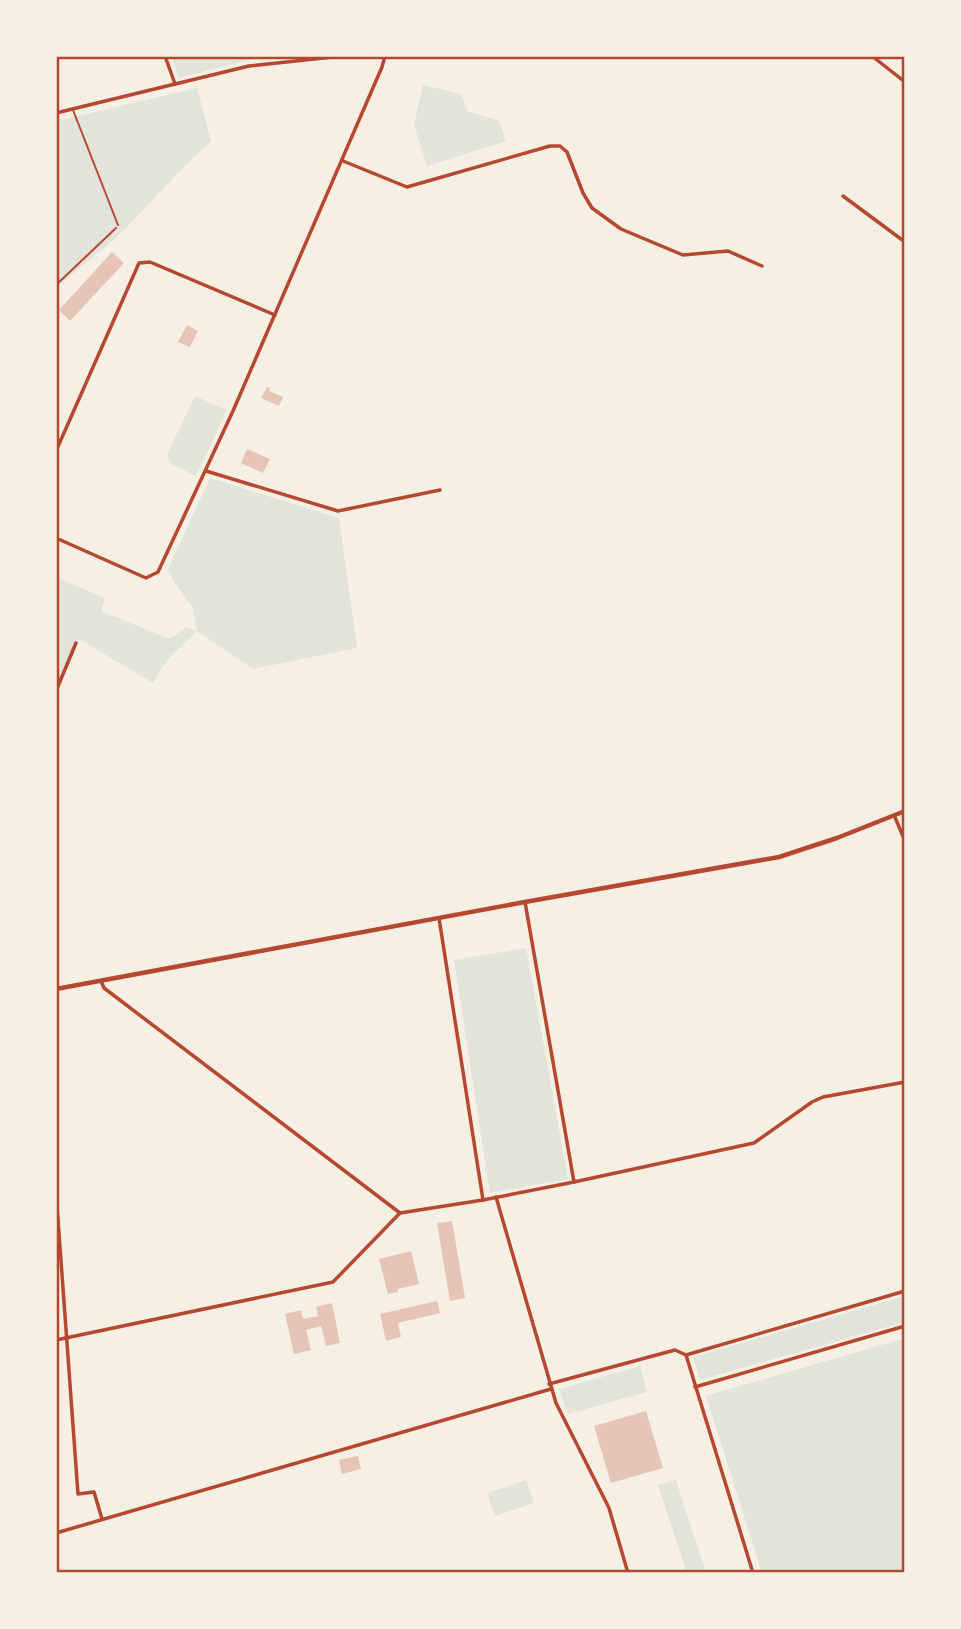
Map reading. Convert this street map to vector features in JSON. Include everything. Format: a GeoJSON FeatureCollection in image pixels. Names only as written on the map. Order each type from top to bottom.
{"type":"FeatureCollection","features":[{"type":"Feature","properties":{"kind":"main road"},"geometry":{"type":"LineString","coordinates":[[56,989],[779,857],[905,811]]}},
{"type":"Feature","properties":{"kind":"street"},"geometry":{"type":"LineString","coordinates":[[165,56],[175,83]]}},
{"type":"Feature","properties":{"kind":"street"},"geometry":{"type":"LineString","coordinates":[[56,113],[249,66],[342,56]]}},
{"type":"Feature","properties":{"kind":"street"},"geometry":{"type":"LineString","coordinates":[[56,538],[146,578],[160,569],[343,161],[382,67],[384,56]]}},
{"type":"Feature","properties":{"kind":"street"},"geometry":{"type":"LineString","coordinates":[[872,56],[905,82]]}},
{"type":"Feature","properties":{"kind":"street"},"geometry":{"type":"LineString","coordinates":[[343,161],[407,187],[551,146],[560,146],[567,152],[583,193],[592,208],[621,229],[683,255],[728,251],[762,266]]}},
{"type":"Feature","properties":{"kind":"street"},"geometry":{"type":"LineString","coordinates":[[843,196],[905,242]]}},
{"type":"Feature","properties":{"kind":"street"},"geometry":{"type":"LineString","coordinates":[[56,451],[139,263],[150,262],[275,315]]}},
{"type":"Feature","properties":{"kind":"street"},"geometry":{"type":"LineString","coordinates":[[206,471],[338,511],[440,490]]}},
{"type":"Feature","properties":{"kind":"street"},"geometry":{"type":"LineString","coordinates":[[56,691],[76,643]]}},
{"type":"Feature","properties":{"kind":"street"},"geometry":{"type":"LineString","coordinates":[[894,815],[905,841]]}},
{"type":"Feature","properties":{"kind":"street"},"geometry":{"type":"LineString","coordinates":[[525,902],[574,1182]]}},
{"type":"Feature","properties":{"kind":"street"},"geometry":{"type":"LineString","coordinates":[[439,918],[483,1200]]}},
{"type":"Feature","properties":{"kind":"street"},"geometry":{"type":"LineString","coordinates":[[101,981],[104,988],[138,1015],[400,1213]]}},
{"type":"Feature","properties":{"kind":"street"},"geometry":{"type":"LineString","coordinates":[[56,1340],[333,1282],[400,1213],[483,1200],[754,1143],[823,1097],[905,1082]]}},
{"type":"Feature","properties":{"kind":"street"},"geometry":{"type":"LineString","coordinates":[[56,1192],[78,1494],[94,1492],[102,1519]]}},
{"type":"Feature","properties":{"kind":"street"},"geometry":{"type":"LineString","coordinates":[[496,1197],[549,1384],[563,1418],[609,1508],[628,1573]]}},
{"type":"Feature","properties":{"kind":"street"},"geometry":{"type":"LineString","coordinates":[[549,1384],[675,1350],[686,1355],[905,1291]]}},
{"type":"Feature","properties":{"kind":"street"},"geometry":{"type":"LineString","coordinates":[[695,1387],[905,1326]]}},
{"type":"Feature","properties":{"kind":"street"},"geometry":{"type":"LineString","coordinates":[[686,1355],[753,1573]]}},
{"type":"Feature","properties":{"kind":"street"},"geometry":{"type":"LineString","coordinates":[[56,1533],[551,1389]]}},
{"type":"Feature","properties":{"kind":"lane"},"geometry":{"type":"LineString","coordinates":[[72,109],[118,226]]}},
{"type":"Feature","properties":{"kind":"path"},"geometry":{"type":"LineString","coordinates":[[56,285],[118,226]]}},
{"type":"Feature","properties":{"kind":"shaded area"},"geometry":{"type":"Polygon","coordinates":[[[171,56],[272,56],[179,78],[171,56]]]}},
{"type":"Feature","properties":{"kind":"shaded area"},"geometry":{"type":"Polygon","coordinates":[[[423,85],[461,94],[467,111],[499,121],[506,141],[427,166],[414,125],[423,85]]]}},
{"type":"Feature","properties":{"kind":"shaded area"},"geometry":{"type":"Polygon","coordinates":[[[197,88],[211,141],[119,235],[56,288],[56,121],[197,88]]]}},
{"type":"Feature","properties":{"kind":"shaded area"},"geometry":{"type":"Polygon","coordinates":[[[195,396],[227,410],[196,476],[171,464],[167,454],[195,396]]]}},
{"type":"Feature","properties":{"kind":"shaded area"},"geometry":{"type":"Polygon","coordinates":[[[210,478],[339,518],[357,648],[253,669],[197,631],[193,608],[168,569],[210,478]]]}},
{"type":"Feature","properties":{"kind":"shaded area"},"geometry":{"type":"Polygon","coordinates":[[[56,577],[105,598],[101,611],[170,639],[186,627],[197,631],[167,660],[153,683],[79,639],[56,687],[56,577]]]}},
{"type":"Feature","properties":{"kind":"shaded area"},"geometry":{"type":"Polygon","coordinates":[[[526,948],[568,1179],[490,1193],[454,960],[526,948]]]}},
{"type":"Feature","properties":{"kind":"shaded area"},"geometry":{"type":"Polygon","coordinates":[[[905,1296],[905,1322],[700,1380],[693,1357],[905,1296]]]}},
{"type":"Feature","properties":{"kind":"shaded area"},"geometry":{"type":"Polygon","coordinates":[[[905,1338],[905,1573],[762,1573],[706,1396],[905,1338]]]}},
{"type":"Feature","properties":{"kind":"shaded area"},"geometry":{"type":"Polygon","coordinates":[[[640,1366],[647,1392],[568,1414],[559,1389],[640,1366]]]}},
{"type":"Feature","properties":{"kind":"shaded area"},"geometry":{"type":"Polygon","coordinates":[[[526,1480],[534,1503],[495,1516],[487,1493],[526,1480]]]}},
{"type":"Feature","properties":{"kind":"shaded area"},"geometry":{"type":"Polygon","coordinates":[[[676,1480],[706,1573],[687,1573],[658,1485],[676,1480]]]}},
{"type":"Feature","properties":{"kind":"building"},"geometry":{"type":"Polygon","coordinates":[[[112,252],[124,263],[70,321],[59,310],[112,252]]]}},
{"type":"Feature","properties":{"kind":"building"},"geometry":{"type":"Polygon","coordinates":[[[187,325],[198,331],[190,347],[178,342],[187,325]]]}},
{"type":"Feature","properties":{"kind":"building"},"geometry":{"type":"Polygon","coordinates":[[[267,387],[270,388],[269,391],[283,397],[279,406],[261,398],[267,387]]]}},
{"type":"Feature","properties":{"kind":"building"},"geometry":{"type":"Polygon","coordinates":[[[247,449],[270,459],[263,473],[241,463],[247,449]]]}},
{"type":"Feature","properties":{"kind":"building"},"geometry":{"type":"Polygon","coordinates":[[[452,1221],[465,1298],[450,1301],[437,1223],[452,1221]]]}},
{"type":"Feature","properties":{"kind":"building"},"geometry":{"type":"Polygon","coordinates":[[[411,1251],[419,1284],[388,1294],[379,1259],[411,1251]]]}},
{"type":"Feature","properties":{"kind":"building"},"geometry":{"type":"Polygon","coordinates":[[[437,1301],[440,1313],[398,1323],[401,1337],[386,1341],[380,1314],[437,1301]]]}},
{"type":"Feature","properties":{"kind":"building"},"geometry":{"type":"Polygon","coordinates":[[[332,1303],[340,1343],[326,1346],[321,1326],[306,1330],[311,1350],[294,1354],[285,1314],[301,1310],[303,1319],[318,1316],[316,1307],[332,1303]]]}},
{"type":"Feature","properties":{"kind":"building"},"geometry":{"type":"Polygon","coordinates":[[[646,1411],[663,1468],[611,1483],[594,1426],[646,1411]]]}},
{"type":"Feature","properties":{"kind":"building"},"geometry":{"type":"Polygon","coordinates":[[[358,1456],[361,1469],[342,1474],[339,1460],[358,1456]]]}}]}
